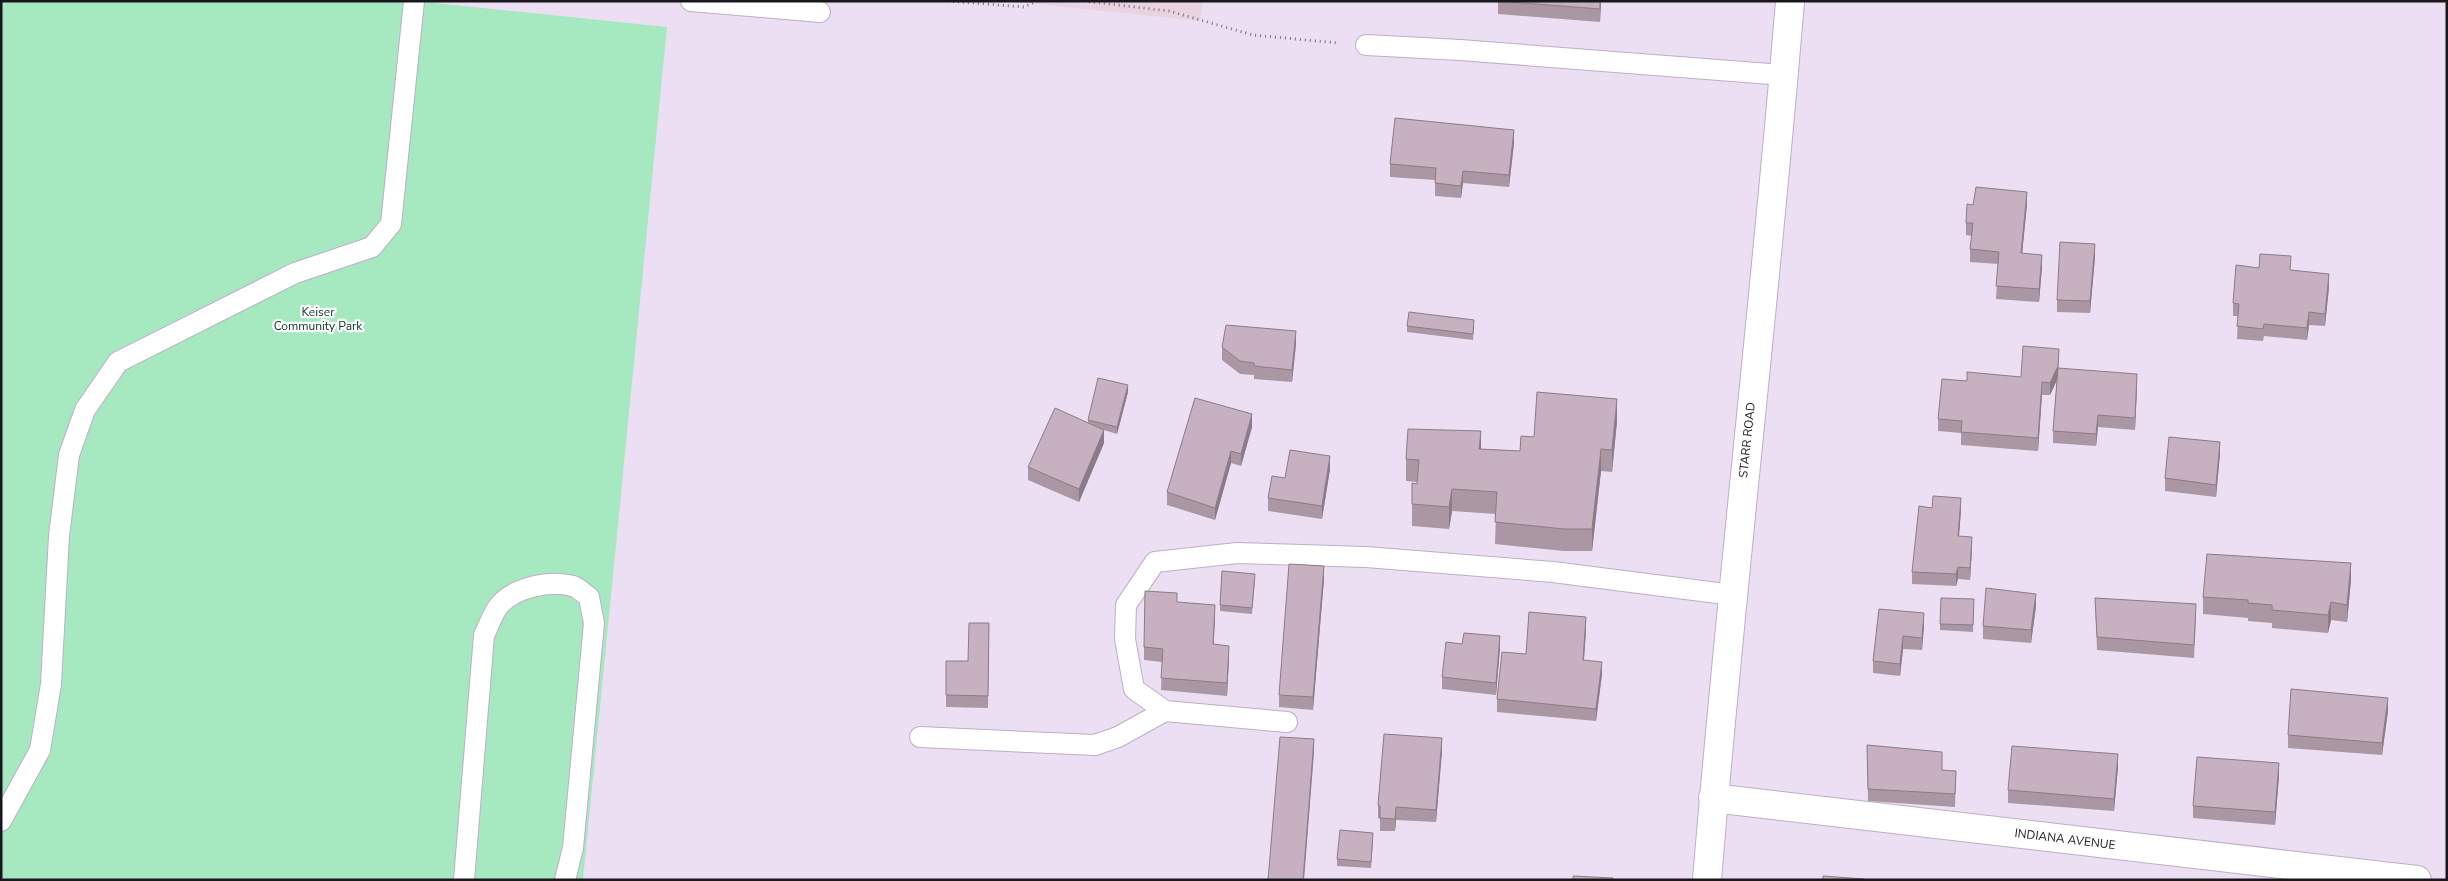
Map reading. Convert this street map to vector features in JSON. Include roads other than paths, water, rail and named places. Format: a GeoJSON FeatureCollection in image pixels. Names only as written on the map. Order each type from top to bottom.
{"type":"FeatureCollection","features":[{"type":"Feature","properties":{"kind":"street","name":"STARR ROAD"},"geometry":{"type":"LineString","coordinates":[[1707,880],[1790,1]]}},
{"type":"Feature","properties":{"kind":"street","name":"INDIANA AVENUE"},"geometry":{"type":"LineString","coordinates":[[1714,798],[2417,880]]}},
{"type":"Feature","properties":{"kind":"lane"},"geometry":{"type":"LineString","coordinates":[[1,821],[40,750],[51,684],[59,536],[69,455],[85,410],[118,362],[294,273],[372,247],[391,224],[414,1]]}},
{"type":"Feature","properties":{"kind":"lane"},"geometry":{"type":"LineString","coordinates":[[691,1],[820,12]]}},
{"type":"Feature","properties":{"kind":"lane"},"geometry":{"type":"LineString","coordinates":[[1366,45],[1460,50],[1784,75]]}},
{"type":"Feature","properties":{"kind":"lane"},"geometry":{"type":"LineString","coordinates":[[1287,722],[1165,711],[1134,689],[1125,639],[1126,605],[1155,562],[1237,553],[1366,557],[1553,572],[1733,595]]}},
{"type":"Feature","properties":{"kind":"lane"},"geometry":{"type":"LineString","coordinates":[[464,880],[484,635],[498,606],[515,593],[536,586],[555,584],[575,587],[589,597],[594,623],[573,848],[565,880]]}},
{"type":"Feature","properties":{"kind":"lane"},"geometry":{"type":"LineString","coordinates":[[920,737],[1095,746],[1118,737],[1165,711]]}},
{"type":"Feature","properties":{"kind":"park label","name":"Keiser Community Park"},"geometry":{"type":"Point","coordinates":[318,319]}}]}
